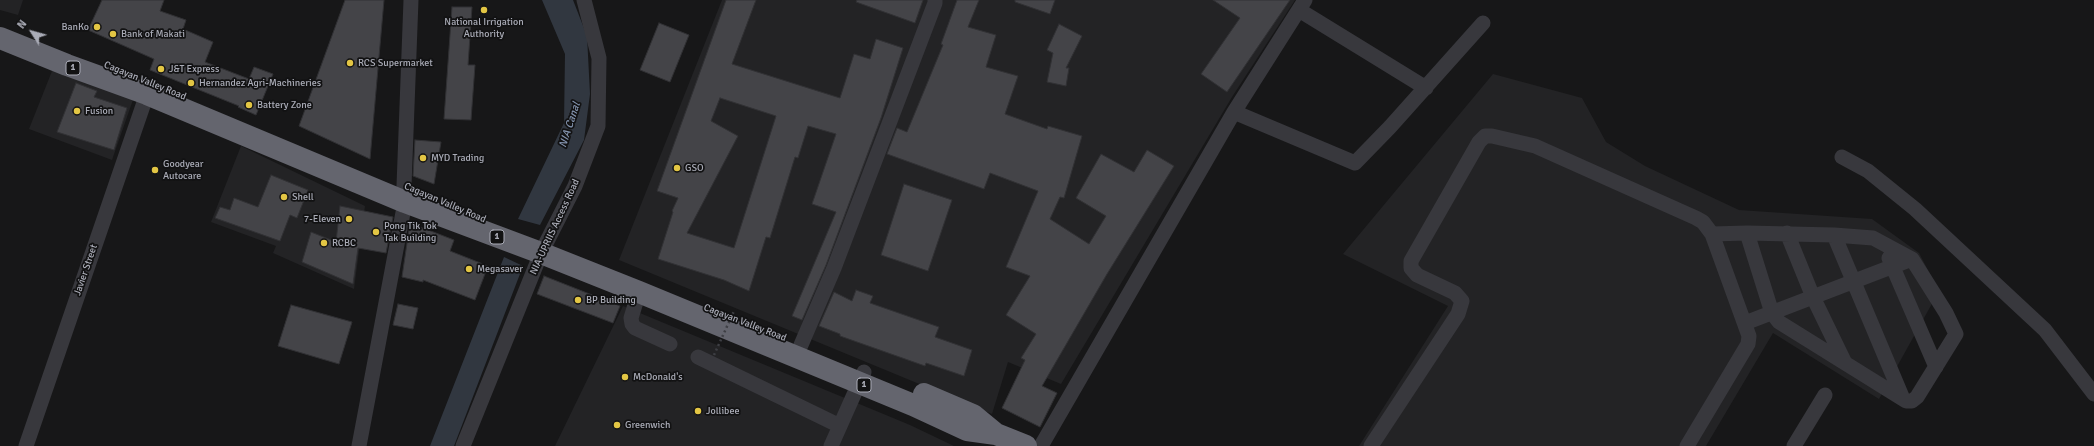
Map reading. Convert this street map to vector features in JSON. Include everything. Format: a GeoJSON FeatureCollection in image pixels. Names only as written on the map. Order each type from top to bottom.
{"type":"FeatureCollection","features":[{"type":"Feature","properties":{"kind":"highway","name":"Cagayan Valley Road"},"geometry":{"type":"LineString","coordinates":[[0,36],[404,194]]}},
{"type":"Feature","properties":{"kind":"highway","name":"Cagayan Valley Road"},"geometry":{"type":"LineString","coordinates":[[0,36],[67,66],[147,94],[404,194],[446,205],[639,292],[862,377],[973,415],[996,434],[1026,446]]}},
{"type":"Feature","properties":{"kind":"highway","name":"Cagayan Valley Road"},"geometry":{"type":"LineString","coordinates":[[543,248],[801,345],[862,377]]}},
{"type":"Feature","properties":{"kind":"street"},"geometry":{"type":"LineString","coordinates":[[359,446],[404,194],[411,0]]}},
{"type":"Feature","properties":{"kind":"street","name":"NIA-UPRIIS Access Road"},"geometry":{"type":"LineString","coordinates":[[463,446],[543,248],[575,186],[598,126],[599,58],[584,0]]}},
{"type":"Feature","properties":{"kind":"street"},"geometry":{"type":"LineString","coordinates":[[801,345],[834,268],[935,4],[935,0]]}},
{"type":"Feature","properties":{"kind":"street"},"geometry":{"type":"LineString","coordinates":[[1041,446],[1234,112],[1302,5],[1426,88]]}},
{"type":"Feature","properties":{"kind":"street"},"geometry":{"type":"LineString","coordinates":[[1234,112],[1355,162],[1426,88],[1483,23]]}},
{"type":"Feature","properties":{"kind":"street","name":"Javier Street"},"geometry":{"type":"LineString","coordinates":[[26,446],[147,94]]}},
{"type":"Feature","properties":{"kind":"street"},"geometry":{"type":"LineString","coordinates":[[1371,446],[1458,314],[1462,301],[1455,293],[1417,275],[1411,268],[1411,261],[1479,142],[1485,136],[1492,136],[1535,146],[1696,218],[1703,222],[1712,234],[1749,336],[1748,344],[1687,446]]}},
{"type":"Feature","properties":{"kind":"street"},"geometry":{"type":"LineString","coordinates":[[1842,157],[1868,171],[1915,209],[2045,330],[2094,394]]}},
{"type":"Feature","properties":{"kind":"street"},"geometry":{"type":"LineString","coordinates":[[1712,234],[1747,233],[1834,235],[1873,238],[1912,259],[1955,329],[1954,338],[1917,397],[1912,401],[1906,401],[1779,322],[1772,313],[1747,233]]}},
{"type":"Feature","properties":{"kind":"street"},"geometry":{"type":"LineString","coordinates":[[1787,234],[1814,297],[1845,363]]}},
{"type":"Feature","properties":{"kind":"street"},"geometry":{"type":"LineString","coordinates":[[1834,235],[1903,399]]}},
{"type":"Feature","properties":{"kind":"street"},"geometry":{"type":"LineString","coordinates":[[1880,241],[1894,267],[1936,367]]}},
{"type":"Feature","properties":{"kind":"street"},"geometry":{"type":"LineString","coordinates":[[1745,323],[1912,259]]}},
{"type":"Feature","properties":{"kind":"street"},"geometry":{"type":"LineString","coordinates":[[639,292],[631,318],[632,324],[635,328],[670,344]]}},
{"type":"Feature","properties":{"kind":"street"},"geometry":{"type":"LineString","coordinates":[[698,357],[840,426]]}},
{"type":"Feature","properties":{"kind":"street"},"geometry":{"type":"LineString","coordinates":[[831,446],[862,377]]}},
{"type":"Feature","properties":{"kind":"street"},"geometry":{"type":"LineString","coordinates":[[1794,446],[1825,395]]}},
{"type":"Feature","properties":{"kind":"path"},"geometry":{"type":"LineString","coordinates":[[714,355],[734,311]]}},
{"type":"Feature","properties":{"kind":"shaded area"},"geometry":{"type":"Polygon","coordinates":[[[0,0],[23,0],[18,15],[0,10],[0,0]]]}},
{"type":"Feature","properties":{"kind":"shaded area"},"geometry":{"type":"Polygon","coordinates":[[[722,0],[1295,0],[1232,97],[1061,384],[1008,362],[992,414],[619,260],[722,0]]]}},
{"type":"Feature","properties":{"kind":"shaded area"},"geometry":{"type":"Polygon","coordinates":[[[54,66],[135,94],[112,160],[29,129],[54,66]]]}},
{"type":"Feature","properties":{"kind":"shaded area"},"geometry":{"type":"Polygon","coordinates":[[[1493,74],[1582,98],[1606,142],[1645,166],[1739,210],[1872,219],[1919,253],[1939,291],[1879,399],[1773,333],[1706,446],[1359,446],[1448,306],[1343,254],[1493,74]]]}},
{"type":"Feature","properties":{"kind":"shaded area"},"geometry":{"type":"Polygon","coordinates":[[[241,146],[365,206],[354,289],[273,253],[276,246],[211,222],[241,146]]]}},
{"type":"Feature","properties":{"kind":"shaded area"},"geometry":{"type":"Polygon","coordinates":[[[623,306],[910,425],[954,446],[555,446],[623,306]]]}},
{"type":"Feature","properties":{"kind":"water","name":"NIA Canal"},"geometry":{"type":"Polygon","coordinates":[[[542,0],[573,0],[587,36],[590,94],[584,140],[540,225],[518,219],[564,123],[565,54],[542,0]]]}},
{"type":"Feature","properties":{"kind":"water"},"geometry":{"type":"Polygon","coordinates":[[[504,257],[523,266],[454,446],[430,446],[504,257]]]}},
{"type":"Feature","properties":{"kind":"building"},"geometry":{"type":"Polygon","coordinates":[[[102,0],[164,0],[160,11],[186,20],[183,29],[213,42],[205,62],[249,79],[254,67],[273,74],[256,115],[238,107],[239,106],[150,70],[154,59],[88,30],[102,0]]]}},
{"type":"Feature","properties":{"kind":"building","name":"RCS Supermarket"},"geometry":{"type":"Polygon","coordinates":[[[345,0],[384,0],[370,159],[299,126],[345,0]]]}},
{"type":"Feature","properties":{"kind":"building"},"geometry":{"type":"Polygon","coordinates":[[[726,0],[756,0],[732,64],[840,98],[854,54],[870,59],[876,39],[903,48],[881,118],[826,265],[802,320],[792,316],[836,212],[812,204],[836,134],[808,126],[798,158],[795,157],[770,238],[766,237],[749,291],[724,280],[658,259],[673,212],[672,211],[678,198],[657,191],[726,0]],[[720,98],[711,121],[738,136],[687,233],[734,248],[776,116],[720,98]]]}},
{"type":"Feature","properties":{"kind":"building"},"geometry":{"type":"Polygon","coordinates":[[[857,0],[923,0],[915,23],[856,2],[857,0]]]}},
{"type":"Feature","properties":{"kind":"building"},"geometry":{"type":"Polygon","coordinates":[[[957,0],[979,0],[968,27],[996,35],[986,67],[1018,76],[1005,114],[1047,129],[1048,126],[1082,136],[1064,198],[1060,197],[1050,219],[1089,244],[1106,216],[1076,198],[1101,154],[1134,172],[1147,150],[1174,166],[1107,274],[1042,386],[1057,393],[1040,427],[1002,408],[1025,360],[1021,358],[1036,334],[1006,315],[1030,276],[1006,267],[1038,191],[990,173],[984,189],[887,154],[897,128],[907,132],[943,45],[941,44],[957,0]]]}},
{"type":"Feature","properties":{"kind":"building"},"geometry":{"type":"Polygon","coordinates":[[[1015,0],[1055,0],[1050,14],[1015,2],[1015,0]]]}},
{"type":"Feature","properties":{"kind":"building"},"geometry":{"type":"Polygon","coordinates":[[[1213,0],[1290,0],[1227,92],[1201,74],[1240,18],[1213,0]]]}},
{"type":"Feature","properties":{"kind":"building"},"geometry":{"type":"Polygon","coordinates":[[[452,7],[472,7],[468,65],[475,65],[471,120],[444,119],[452,7]]]}},
{"type":"Feature","properties":{"kind":"building"},"geometry":{"type":"Polygon","coordinates":[[[659,23],[689,35],[670,82],[640,70],[659,23]]]}},
{"type":"Feature","properties":{"kind":"building"},"geometry":{"type":"Polygon","coordinates":[[[1059,24],[1082,36],[1066,68],[1069,68],[1066,86],[1047,82],[1053,53],[1047,50],[1059,24]]]}},
{"type":"Feature","properties":{"kind":"building"},"geometry":{"type":"Polygon","coordinates":[[[76,83],[97,91],[94,97],[127,108],[114,150],[57,132],[76,83]]]}},
{"type":"Feature","properties":{"kind":"building","name":"MYD Trading"},"geometry":{"type":"Polygon","coordinates":[[[415,140],[441,142],[434,184],[413,176],[415,140]]]}},
{"type":"Feature","properties":{"kind":"building"},"geometry":{"type":"Polygon","coordinates":[[[271,175],[308,190],[297,218],[290,215],[280,241],[215,218],[220,207],[230,210],[234,198],[258,207],[271,175]]]}},
{"type":"Feature","properties":{"kind":"building"},"geometry":{"type":"Polygon","coordinates":[[[904,184],[952,200],[928,271],[881,255],[904,184]]]}},
{"type":"Feature","properties":{"kind":"building"},"geometry":{"type":"Polygon","coordinates":[[[340,206],[393,217],[386,253],[358,248],[353,284],[302,262],[311,232],[336,242],[340,206]]]}},
{"type":"Feature","properties":{"kind":"building"},"geometry":{"type":"Polygon","coordinates":[[[410,223],[454,240],[450,251],[488,266],[475,300],[423,280],[423,282],[402,277],[410,223]]]}},
{"type":"Feature","properties":{"kind":"building","name":"BP Building"},"geometry":{"type":"Polygon","coordinates":[[[544,276],[620,306],[613,323],[537,294],[544,276]]]}},
{"type":"Feature","properties":{"kind":"building"},"geometry":{"type":"Polygon","coordinates":[[[856,290],[873,296],[870,303],[939,327],[935,337],[972,350],[964,376],[926,363],[925,366],[840,336],[840,334],[819,326],[834,292],[852,301],[856,290]]]}},
{"type":"Feature","properties":{"kind":"building"},"geometry":{"type":"Polygon","coordinates":[[[398,304],[418,308],[413,329],[393,325],[398,304]]]}},
{"type":"Feature","properties":{"kind":"building"},"geometry":{"type":"Polygon","coordinates":[[[291,305],[352,322],[339,364],[278,346],[291,305]]]}},
{"type":"Feature","properties":{"kind":"place","name":"National Irrigation Authority"},"geometry":{"type":"Point","coordinates":[484,10]}},
{"type":"Feature","properties":{"kind":"place","name":"BanKo"},"geometry":{"type":"Point","coordinates":[97,27]}},
{"type":"Feature","properties":{"kind":"place","name":"Bank of Makati"},"geometry":{"type":"Point","coordinates":[113,34]}},
{"type":"Feature","properties":{"kind":"place","name":"RCS Supermarket"},"geometry":{"type":"Point","coordinates":[350,63]}},
{"type":"Feature","properties":{"kind":"place","name":"J&T Express"},"geometry":{"type":"Point","coordinates":[161,69]}},
{"type":"Feature","properties":{"kind":"place","name":"Hernandez Agri-Machineries"},"geometry":{"type":"Point","coordinates":[191,83]}},
{"type":"Feature","properties":{"kind":"place","name":"Battery Zone"},"geometry":{"type":"Point","coordinates":[249,105]}},
{"type":"Feature","properties":{"kind":"place","name":"Fusion"},"geometry":{"type":"Point","coordinates":[77,111]}},
{"type":"Feature","properties":{"kind":"place","name":"MYD Trading"},"geometry":{"type":"Point","coordinates":[423,158]}},
{"type":"Feature","properties":{"kind":"place","name":"GSO"},"geometry":{"type":"Point","coordinates":[677,168]}},
{"type":"Feature","properties":{"kind":"place","name":"Goodyear Autocare"},"geometry":{"type":"Point","coordinates":[155,170]}},
{"type":"Feature","properties":{"kind":"place","name":"Shell"},"geometry":{"type":"Point","coordinates":[284,197]}},
{"type":"Feature","properties":{"kind":"place","name":"7-Eleven"},"geometry":{"type":"Point","coordinates":[349,219]}},
{"type":"Feature","properties":{"kind":"place","name":"Pong Tik Tok Tak Building"},"geometry":{"type":"Point","coordinates":[376,232]}},
{"type":"Feature","properties":{"kind":"place","name":"RCBC"},"geometry":{"type":"Point","coordinates":[324,243]}},
{"type":"Feature","properties":{"kind":"place","name":"Megasaver"},"geometry":{"type":"Point","coordinates":[469,269]}},
{"type":"Feature","properties":{"kind":"place","name":"BP Building"},"geometry":{"type":"Point","coordinates":[578,300]}},
{"type":"Feature","properties":{"kind":"place","name":"McDonald's"},"geometry":{"type":"Point","coordinates":[625,377]}},
{"type":"Feature","properties":{"kind":"place","name":"Jollibee"},"geometry":{"type":"Point","coordinates":[698,411]}},
{"type":"Feature","properties":{"kind":"place","name":"Greenwich"},"geometry":{"type":"Point","coordinates":[617,425]}}]}
